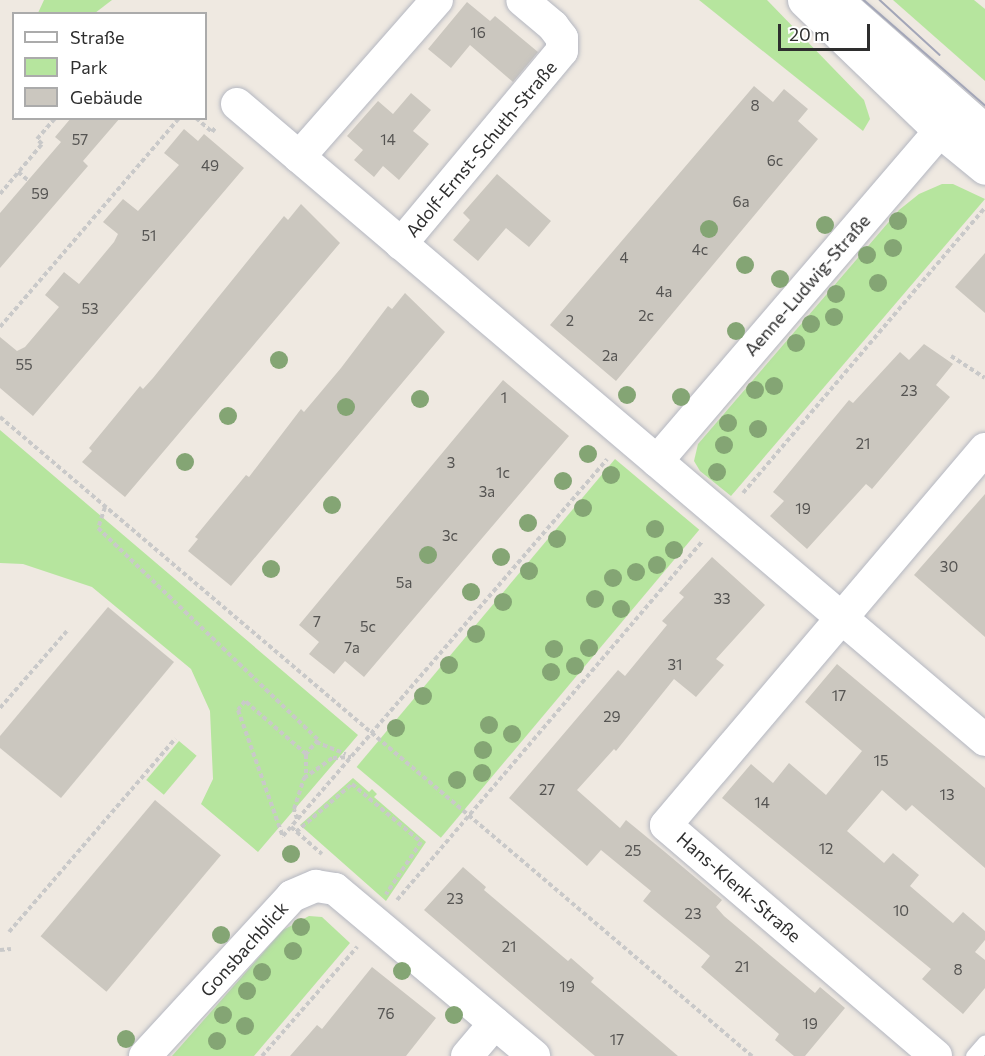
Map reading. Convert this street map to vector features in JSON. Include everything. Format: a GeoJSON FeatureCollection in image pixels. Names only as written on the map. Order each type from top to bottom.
{"type":"FeatureCollection","features":[{"type":"Feature","properties":{"kind":"main road"},"geometry":{"type":"LineString","coordinates":[[804,0],[949,120],[985,131]]}},
{"type":"Feature","properties":{"kind":"main road"},"geometry":{"type":"LineString","coordinates":[[836,0],[949,120],[985,168]]}},
{"type":"Feature","properties":{"kind":"street"},"geometry":{"type":"LineString","coordinates":[[299,157],[437,0]]}},
{"type":"Feature","properties":{"kind":"street","name":"Adolf-Ernst-Schuth-Straße"},"geometry":{"type":"LineString","coordinates":[[401,243],[562,51],[562,38],[554,26],[522,0]]}},
{"type":"Feature","properties":{"kind":"street","name":"Adolf-Ernst-Schuth-Straße"},"geometry":{"type":"LineString","coordinates":[[237,104],[627,435]]}},
{"type":"Feature","properties":{"kind":"street","name":"Aenne-Ludwig-Straße"},"geometry":{"type":"LineString","coordinates":[[657,460],[949,120]]}},
{"type":"Feature","properties":{"kind":"street"},"geometry":{"type":"LineString","coordinates":[[627,435],[985,740]]}},
{"type":"Feature","properties":{"kind":"street"},"geometry":{"type":"LineString","coordinates":[[843,619],[985,449]]}},
{"type":"Feature","properties":{"kind":"street","name":"Hans-Klenk-Straße"},"geometry":{"type":"LineString","coordinates":[[843,619],[666,825],[936,1056]]}},
{"type":"Feature","properties":{"kind":"street","name":"Gonsbachblick"},"geometry":{"type":"LineString","coordinates":[[145,1056],[292,896],[315,886],[335,889],[377,914],[534,1056]]}},
{"type":"Feature","properties":{"kind":"street"},"geometry":{"type":"LineString","coordinates":[[467,1056],[495,1023]]}},
{"type":"Feature","properties":{"kind":"lane"},"geometry":{"type":"LineString","coordinates":[[973,1056],[985,1042]]}},
{"type":"Feature","properties":{"kind":"path"},"geometry":{"type":"LineString","coordinates":[[0,194],[42,144],[37,139],[53,120]]}},
{"type":"Feature","properties":{"kind":"path"},"geometry":{"type":"LineString","coordinates":[[0,327],[177,120]]}},
{"type":"Feature","properties":{"kind":"path"},"geometry":{"type":"LineString","coordinates":[[18,172],[28,180]]}},
{"type":"Feature","properties":{"kind":"path"},"geometry":{"type":"LineString","coordinates":[[951,356],[985,378]]}},
{"type":"Feature","properties":{"kind":"path"},"geometry":{"type":"LineString","coordinates":[[0,417],[752,1056]]}},
{"type":"Feature","properties":{"kind":"path"},"geometry":{"type":"LineString","coordinates":[[306,754],[245,701],[238,710],[283,837],[627,435]]}},
{"type":"Feature","properties":{"kind":"path"},"geometry":{"type":"LineString","coordinates":[[105,507],[98,528],[316,742],[351,757]]}},
{"type":"Feature","properties":{"kind":"path"},"geometry":{"type":"LineString","coordinates":[[0,708],[67,631]]}},
{"type":"Feature","properties":{"kind":"path"},"geometry":{"type":"LineString","coordinates":[[9,932],[175,739]]}},
{"type":"Feature","properties":{"kind":"path"},"geometry":{"type":"LineString","coordinates":[[297,820],[294,808],[306,776],[306,754],[316,742]]}},
{"type":"Feature","properties":{"kind":"path"},"geometry":{"type":"LineString","coordinates":[[306,776],[346,754]]}},
{"type":"Feature","properties":{"kind":"path"},"geometry":{"type":"LineString","coordinates":[[262,1056],[377,914],[421,842],[352,784],[296,832]]}},
{"type":"Feature","properties":{"kind":"path"},"geometry":{"type":"LineString","coordinates":[[401,894],[468,815]]}},
{"type":"Feature","properties":{"kind":"path"},"geometry":{"type":"LineString","coordinates":[[0,950],[11,949]]}},
{"type":"Feature","properties":{"kind":"green space"},"geometry":{"type":"Polygon","coordinates":[[[44,0],[112,0],[96,12],[38,12],[44,0]]]}},
{"type":"Feature","properties":{"kind":"green space"},"geometry":{"type":"Polygon","coordinates":[[[699,0],[767,0],[864,100],[870,119],[863,131],[699,0]]]}},
{"type":"Feature","properties":{"kind":"green space"},"geometry":{"type":"Polygon","coordinates":[[[893,0],[974,0],[985,9],[985,81],[893,0]]]}},
{"type":"Feature","properties":{"kind":"green space"},"geometry":{"type":"Polygon","coordinates":[[[942,184],[953,184],[985,199],[731,496],[700,471],[694,461],[698,444],[899,210],[919,194],[942,184]]]}},
{"type":"Feature","properties":{"kind":"green space"},"geometry":{"type":"Polygon","coordinates":[[[0,430],[358,735],[258,852],[201,804],[213,779],[210,711],[191,669],[92,587],[23,564],[0,563],[0,430]]]}},
{"type":"Feature","properties":{"kind":"green space"},"geometry":{"type":"Polygon","coordinates":[[[615,459],[699,530],[441,838],[357,767],[615,459]]]}},
{"type":"Feature","properties":{"kind":"green space"},"geometry":{"type":"Polygon","coordinates":[[[179,741],[197,756],[164,795],[146,780],[179,741]]]}},
{"type":"Feature","properties":{"kind":"green space"},"geometry":{"type":"Polygon","coordinates":[[[353,778],[369,792],[372,789],[377,794],[374,797],[426,842],[386,901],[300,825],[353,778]]]}},
{"type":"Feature","properties":{"kind":"green space"},"geometry":{"type":"Polygon","coordinates":[[[309,916],[322,917],[350,943],[254,1056],[172,1056],[283,930],[309,916]]]}},
{"type":"Feature","properties":{"kind":"building"},"geometry":{"type":"Polygon","coordinates":[[[467,2],[490,21],[495,16],[538,52],[513,82],[470,45],[451,68],[428,49],[467,2]]]}},
{"type":"Feature","properties":{"kind":"building"},"geometry":{"type":"Polygon","coordinates":[[[754,86],[773,102],[784,89],[808,109],[798,121],[818,139],[616,381],[550,325],[754,86]]]}},
{"type":"Feature","properties":{"kind":"building"},"geometry":{"type":"Polygon","coordinates":[[[411,93],[431,110],[413,131],[429,144],[399,180],[383,166],[374,177],[354,160],[363,150],[347,136],[378,101],[393,114],[411,93]]]}},
{"type":"Feature","properties":{"kind":"building"},"geometry":{"type":"Polygon","coordinates":[[[69,120],[118,120],[83,161],[88,166],[0,268],[0,213],[61,142],[55,137],[69,120]]]}},
{"type":"Feature","properties":{"kind":"building"},"geometry":{"type":"Polygon","coordinates":[[[184,129],[198,141],[204,134],[244,168],[33,416],[0,388],[0,337],[17,351],[25,347],[59,307],[45,295],[64,272],[79,284],[114,242],[118,234],[103,222],[123,199],[138,211],[179,165],[164,153],[184,129]]]}},
{"type":"Feature","properties":{"kind":"building"},"geometry":{"type":"Polygon","coordinates":[[[497,174],[551,221],[529,247],[506,228],[478,261],[453,240],[470,220],[463,213],[497,174]]]}},
{"type":"Feature","properties":{"kind":"building"},"geometry":{"type":"Polygon","coordinates":[[[301,204],[340,243],[125,497],[82,462],[92,451],[89,448],[140,386],[143,389],[153,378],[284,216],[288,220],[301,204]]]}},
{"type":"Feature","properties":{"kind":"building"},"geometry":{"type":"Polygon","coordinates":[[[985,253],[985,313],[955,287],[985,253]]]}},
{"type":"Feature","properties":{"kind":"building"},"geometry":{"type":"Polygon","coordinates":[[[405,293],[445,332],[231,586],[188,551],[198,539],[195,537],[246,475],[249,477],[301,409],[304,412],[341,368],[388,306],[392,309],[405,293]]]}},
{"type":"Feature","properties":{"kind":"building"},"geometry":{"type":"Polygon","coordinates":[[[924,344],[953,364],[936,385],[950,397],[872,489],[866,484],[807,549],[770,516],[784,501],[773,492],[849,400],[853,403],[900,352],[909,360],[924,344]]]}},
{"type":"Feature","properties":{"kind":"building"},"geometry":{"type":"Polygon","coordinates":[[[503,380],[569,436],[364,677],[345,661],[334,674],[309,654],[319,642],[299,625],[503,380]]]}},
{"type":"Feature","properties":{"kind":"building"},"geometry":{"type":"Polygon","coordinates":[[[985,494],[985,637],[914,575],[985,494]]]}},
{"type":"Feature","properties":{"kind":"building"},"geometry":{"type":"Polygon","coordinates":[[[712,557],[765,605],[716,659],[724,665],[696,697],[674,679],[616,751],[614,749],[577,790],[620,828],[626,820],[722,900],[716,907],[724,916],[815,993],[820,987],[845,1008],[805,1056],[794,1056],[775,1040],[779,1034],[701,967],[710,956],[643,901],[651,891],[601,850],[587,866],[509,798],[618,670],[625,676],[667,625],[662,621],[684,597],[679,593],[712,557]]]}},
{"type":"Feature","properties":{"kind":"building"},"geometry":{"type":"Polygon","coordinates":[[[108,607],[174,662],[61,798],[0,748],[0,736],[108,607]]]}},
{"type":"Feature","properties":{"kind":"building"},"geometry":{"type":"Polygon","coordinates":[[[837,664],[985,788],[985,868],[912,805],[906,811],[882,790],[847,831],[884,863],[893,853],[919,875],[910,886],[953,923],[963,912],[985,931],[985,940],[975,952],[985,960],[985,988],[963,1014],[922,979],[931,969],[722,798],[751,764],[773,783],[789,763],[826,795],[862,751],[805,702],[837,664]]]}},
{"type":"Feature","properties":{"kind":"building"},"geometry":{"type":"Polygon","coordinates":[[[155,800],[221,855],[106,992],[41,936],[155,800]]]}},
{"type":"Feature","properties":{"kind":"building"},"geometry":{"type":"Polygon","coordinates":[[[463,867],[486,887],[484,890],[568,961],[571,958],[594,978],[591,982],[678,1056],[595,1056],[424,910],[463,867]]]}},
{"type":"Feature","properties":{"kind":"building"},"geometry":{"type":"Polygon","coordinates":[[[372,967],[436,1018],[406,1056],[290,1056],[317,1025],[322,1029],[372,967]]]}},
{"type":"Feature","properties":{"kind":"tram line"},"geometry":{"type":"LineString","coordinates":[[864,0],[985,105]]}},
{"type":"Feature","properties":{"kind":"tram line"},"geometry":{"type":"LineString","coordinates":[[880,0],[940,55]]}}]}
